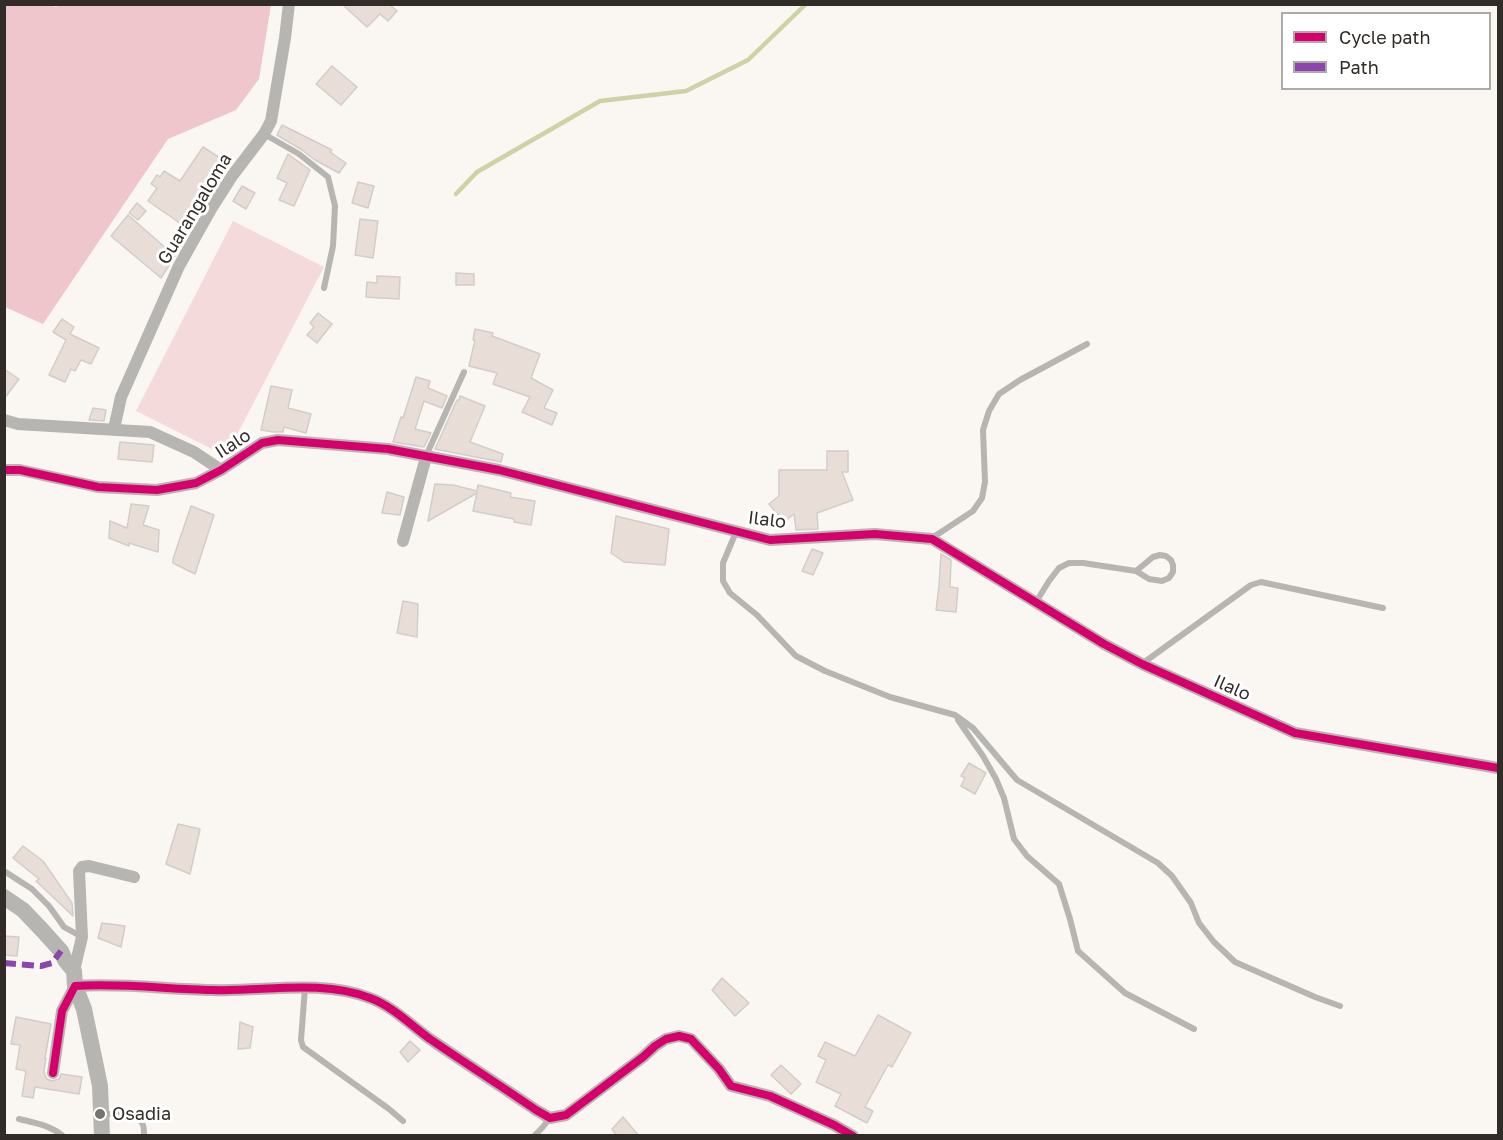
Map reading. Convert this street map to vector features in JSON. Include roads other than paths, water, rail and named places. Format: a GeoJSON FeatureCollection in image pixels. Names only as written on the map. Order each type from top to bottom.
{"type":"FeatureCollection","features":[{"type":"Feature","properties":{"kind":"main road"},"geometry":{"type":"LineString","coordinates":[[4,897],[23,910],[61,951],[75,979],[84,1009],[100,1086],[102,1136]]}},
{"type":"Feature","properties":{"kind":"street","name":"Guarangaloma"},"geometry":{"type":"LineString","coordinates":[[114,429],[121,397],[179,266],[211,209],[232,176],[264,135],[271,121],[289,4]]}},
{"type":"Feature","properties":{"kind":"street"},"geometry":{"type":"LineString","coordinates":[[4,420],[18,424],[150,432],[194,452],[221,470]]}},
{"type":"Feature","properties":{"kind":"street","name":"Ilalo"},"geometry":{"type":"LineString","coordinates":[[4,470],[28,472],[98,487],[157,490],[196,483],[221,470],[262,443],[278,440],[388,449],[499,470],[770,540],[875,534],[932,538],[1104,644],[1142,664],[1295,733],[1498,768]]}},
{"type":"Feature","properties":{"kind":"street"},"geometry":{"type":"LineString","coordinates":[[403,540],[426,457]]}},
{"type":"Feature","properties":{"kind":"street"},"geometry":{"type":"LineString","coordinates":[[53,1073],[62,1011],[75,979],[82,938],[79,872],[82,867],[89,866],[134,877]]}},
{"type":"Feature","properties":{"kind":"street"},"geometry":{"type":"LineString","coordinates":[[75,979],[101,984],[214,990],[338,989],[372,998],[550,1118],[566,1115],[655,1046],[666,1039],[680,1036],[691,1039],[719,1069],[731,1086],[770,1096],[853,1136]]}},
{"type":"Feature","properties":{"kind":"lane"},"geometry":{"type":"LineString","coordinates":[[264,135],[300,154],[328,177],[335,206],[333,246],[324,288]]}},
{"type":"Feature","properties":{"kind":"lane"},"geometry":{"type":"LineString","coordinates":[[932,538],[973,511],[982,498],[985,482],[983,430],[989,411],[999,393],[1087,344]]}},
{"type":"Feature","properties":{"kind":"lane"},"geometry":{"type":"LineString","coordinates":[[426,457],[464,372]]}},
{"type":"Feature","properties":{"kind":"lane"},"geometry":{"type":"LineString","coordinates":[[736,531],[723,563],[723,581],[730,593],[757,615],[796,656],[825,671],[890,697],[955,715],[974,728],[1017,780],[1158,863],[1172,876],[1191,903],[1199,923],[1209,936],[1235,962],[1340,1006]]}},
{"type":"Feature","properties":{"kind":"lane"},"geometry":{"type":"LineString","coordinates":[[1036,602],[1059,568],[1069,563],[1136,571],[1149,579],[1162,581],[1169,578],[1173,572],[1173,565],[1166,556],[1160,555],[1153,557],[1136,571]]}},
{"type":"Feature","properties":{"kind":"lane"},"geometry":{"type":"LineString","coordinates":[[1142,664],[1251,585],[1261,582],[1383,608]]}},
{"type":"Feature","properties":{"kind":"lane"},"geometry":{"type":"LineString","coordinates":[[955,715],[996,779],[1004,798],[1014,839],[1027,856],[1059,884],[1078,951],[1125,993],[1194,1029]]}},
{"type":"Feature","properties":{"kind":"lane"},"geometry":{"type":"LineString","coordinates":[[4,871],[32,889],[49,906],[64,927],[82,938]]}},
{"type":"Feature","properties":{"kind":"lane"},"geometry":{"type":"LineString","coordinates":[[305,988],[303,1047],[389,1108],[403,1121]]}},
{"type":"Feature","properties":{"kind":"lane"},"geometry":{"type":"LineString","coordinates":[[101,1114],[134,1117],[140,1120],[144,1136]]}},
{"type":"Feature","properties":{"kind":"lane"},"geometry":{"type":"LineString","coordinates":[[534,1136],[550,1118]]}},
{"type":"Feature","properties":{"kind":"lane"},"geometry":{"type":"LineString","coordinates":[[19,1119],[41,1124],[56,1130],[63,1136]]}},
{"type":"Feature","properties":{"kind":"waterway"},"geometry":{"type":"LineString","coordinates":[[456,194],[477,172],[600,101],[686,91],[748,60],[806,4]]}},
{"type":"Feature","properties":{"kind":"place","name":"Osadia"},"geometry":{"type":"Point","coordinates":[100,1114]}}]}
